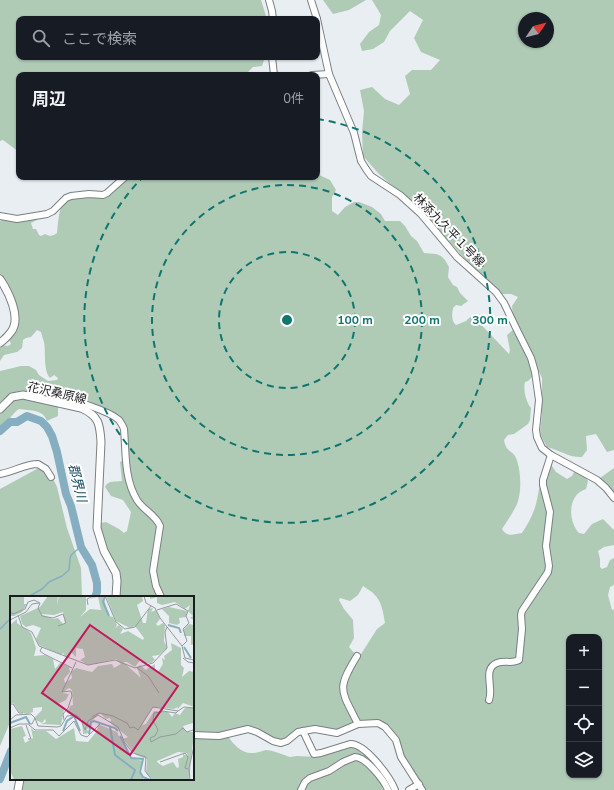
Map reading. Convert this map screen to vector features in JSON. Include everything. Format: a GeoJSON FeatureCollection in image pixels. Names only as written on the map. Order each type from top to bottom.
{"type":"FeatureCollection","features":[{"type":"Feature","properties":{"kind":"main road"},"geometry":{"type":"LineString","coordinates":[[0,279],[8,292],[14,316],[14,326],[12,332],[0,344]]}},
{"type":"Feature","properties":{"kind":"main road","name":"花沢桑原線"},"geometry":{"type":"LineString","coordinates":[[0,409],[8,400],[17,396],[28,396],[62,403],[89,411],[100,425],[101,442],[98,528],[104,551],[116,573],[116,596]]}},
{"type":"Feature","properties":{"kind":"main road"},"geometry":{"type":"LineString","coordinates":[[18,790],[20,780]]}},
{"type":"Feature","properties":{"kind":"street"},"geometry":{"type":"LineString","coordinates":[[269,0],[273,16]]}},
{"type":"Feature","properties":{"kind":"street","name":"林添九久平１号線"},"geometry":{"type":"LineString","coordinates":[[312,0],[316,16]]}},
{"type":"Feature","properties":{"kind":"street","name":"林添九久平１号線"},"geometry":{"type":"LineString","coordinates":[[320,33],[329,74],[354,133],[361,161],[366,169],[371,176],[400,195],[421,214],[457,257],[489,286],[504,303],[531,358],[535,372],[539,400],[536,430],[537,437],[542,448],[551,455],[597,480],[614,498]]}},
{"type":"Feature","properties":{"kind":"street"},"geometry":{"type":"LineString","coordinates":[[272,60],[274,72]]}},
{"type":"Feature","properties":{"kind":"street"},"geometry":{"type":"LineString","coordinates":[[320,75],[329,74]]}},
{"type":"Feature","properties":{"kind":"street"},"geometry":{"type":"LineString","coordinates":[[0,216],[17,219],[47,214],[53,211],[66,198],[90,194],[103,195],[122,180]]}},
{"type":"Feature","properties":{"kind":"street"},"geometry":{"type":"LineString","coordinates":[[62,403],[69,401],[77,402],[119,420],[122,425],[126,465],[134,494],[140,504],[156,519],[160,526],[153,571],[156,586],[161,596]]}},
{"type":"Feature","properties":{"kind":"street"},"geometry":{"type":"LineString","coordinates":[[489,700],[491,690],[488,676],[489,672],[497,663],[515,662],[519,660],[522,611],[548,572],[549,566],[546,546],[550,512],[543,480],[551,455]]}},
{"type":"Feature","properties":{"kind":"street"},"geometry":{"type":"LineString","coordinates":[[0,474],[8,473],[27,465],[38,464],[46,469],[51,477]]}},
{"type":"Feature","properties":{"kind":"street"},"geometry":{"type":"LineString","coordinates":[[357,656],[346,673],[343,693],[358,724]]}},
{"type":"Feature","properties":{"kind":"street"},"geometry":{"type":"LineString","coordinates":[[194,734],[219,736],[248,729],[273,741],[281,743],[303,731],[315,729],[337,733],[358,724],[378,724],[385,727],[396,740],[401,757],[421,787],[409,790]]}},
{"type":"Feature","properties":{"kind":"street"},"geometry":{"type":"LineString","coordinates":[[303,731],[314,754],[350,744],[356,744],[367,752],[385,772],[392,781],[395,790]]}},
{"type":"Feature","properties":{"kind":"street"},"geometry":{"type":"LineString","coordinates":[[301,790],[305,782],[310,778],[323,774],[343,762],[356,757],[362,759],[382,779],[388,790]]}},
{"type":"Feature","properties":{"kind":"green space"},"geometry":{"type":"Polygon","coordinates":[[[0,0],[261,0],[266,16],[16,16],[16,60],[264,60],[262,66],[253,67],[248,72],[16,72],[16,150],[3,140],[0,141],[0,0]]]}},
{"type":"Feature","properties":{"kind":"green space"},"geometry":{"type":"Polygon","coordinates":[[[323,0],[366,0],[349,10],[333,14],[323,0]]]}},
{"type":"Feature","properties":{"kind":"green space"},"geometry":{"type":"Polygon","coordinates":[[[372,0],[614,0],[614,450],[607,452],[596,434],[586,436],[587,450],[582,457],[569,455],[547,447],[540,434],[542,414],[542,378],[513,318],[512,306],[518,297],[511,294],[499,294],[424,214],[378,173],[363,156],[362,132],[364,111],[360,90],[372,87],[385,99],[399,105],[410,94],[405,76],[412,70],[431,70],[440,60],[421,52],[414,38],[423,20],[410,11],[390,31],[384,42],[373,49],[362,51],[360,44],[369,32],[379,25],[381,15],[372,0]]]}},
{"type":"Feature","properties":{"kind":"green space"},"geometry":{"type":"Polygon","coordinates":[[[320,175],[330,180],[336,190],[332,197],[332,211],[338,215],[345,207],[354,202],[359,202],[372,207],[381,214],[385,221],[400,221],[411,236],[417,241],[424,253],[436,254],[445,260],[449,267],[448,277],[453,285],[457,287],[460,293],[468,301],[461,306],[456,305],[453,308],[452,315],[456,325],[473,316],[509,354],[510,350],[507,335],[514,329],[532,365],[533,376],[525,382],[524,385],[526,399],[531,408],[530,420],[528,424],[514,434],[508,435],[504,440],[506,447],[516,458],[519,469],[520,493],[514,511],[502,529],[506,534],[513,535],[522,533],[535,508],[541,479],[546,464],[552,466],[556,472],[567,479],[577,471],[582,473],[588,481],[586,489],[575,497],[571,509],[571,515],[575,528],[579,533],[584,534],[592,524],[603,519],[614,530],[614,545],[604,547],[598,551],[600,567],[602,569],[607,567],[610,560],[614,558],[614,585],[610,587],[608,595],[612,610],[614,609],[614,790],[424,790],[403,758],[391,731],[381,723],[361,723],[356,717],[344,692],[345,679],[377,629],[385,623],[382,607],[376,596],[363,586],[358,595],[350,601],[340,598],[339,600],[353,620],[354,638],[349,647],[356,655],[346,673],[342,686],[345,699],[354,718],[353,723],[339,731],[315,728],[301,730],[295,732],[286,741],[282,742],[274,740],[248,727],[224,734],[194,734],[194,596],[162,596],[158,589],[154,570],[161,535],[160,524],[156,517],[142,504],[134,490],[129,471],[124,430],[121,422],[118,418],[84,402],[82,399],[58,400],[22,393],[11,396],[0,406],[0,371],[21,366],[29,366],[48,381],[57,380],[58,378],[54,375],[50,378],[48,375],[46,370],[44,342],[41,332],[37,330],[31,337],[23,340],[22,348],[17,352],[4,355],[0,361],[0,347],[2,345],[8,346],[11,344],[9,339],[14,333],[16,313],[10,292],[0,276],[0,221],[5,218],[17,220],[38,218],[39,219],[31,223],[33,229],[36,229],[41,236],[45,234],[48,236],[53,235],[57,233],[59,215],[63,204],[67,200],[80,196],[100,196],[109,194],[124,180],[320,180],[320,175]]]}},
{"type":"Feature","properties":{"kind":"green space"},"geometry":{"type":"Polygon","coordinates":[[[26,397],[58,404],[58,416],[47,421],[39,412],[19,409],[0,429],[0,412],[13,399],[26,397]]]}},
{"type":"Feature","properties":{"kind":"green space"},"geometry":{"type":"Polygon","coordinates":[[[122,461],[125,465],[133,494],[158,524],[152,564],[160,596],[118,596],[117,565],[109,557],[100,529],[101,523],[106,522],[124,533],[127,531],[131,512],[123,500],[111,496],[105,487],[110,482],[122,481],[120,462],[122,461]]]}},
{"type":"Feature","properties":{"kind":"green space"},"geometry":{"type":"Polygon","coordinates":[[[46,464],[57,487],[67,528],[81,568],[82,596],[10,596],[10,722],[0,746],[0,489],[46,464]]]}},
{"type":"Feature","properties":{"kind":"green space"},"geometry":{"type":"Polygon","coordinates":[[[614,468],[614,495],[600,478],[614,468]]]}},
{"type":"Feature","properties":{"kind":"green space"},"geometry":{"type":"Polygon","coordinates":[[[194,736],[228,736],[235,745],[245,752],[255,753],[269,750],[290,757],[318,757],[351,747],[357,749],[369,758],[385,778],[391,790],[389,790],[362,758],[314,776],[301,790],[20,790],[22,780],[194,780],[194,736]]]}},
{"type":"Feature","properties":{"kind":"green space"},"geometry":{"type":"Polygon","coordinates":[[[358,757],[382,780],[381,784],[383,790],[302,790],[306,782],[358,757]]]}},
{"type":"Feature","properties":{"kind":"waterway","name":"郡界川"},"geometry":{"type":"LineString","coordinates":[[0,431],[10,422],[17,422],[27,416],[41,421],[47,427],[52,436],[57,452],[66,494],[71,506],[81,547],[92,565],[97,583],[95,596]]}},
{"type":"Feature","properties":{"kind":"waterway"},"geometry":{"type":"LineString","coordinates":[[30,596],[69,570],[70,557],[81,547]]}},
{"type":"Feature","properties":{"kind":"waterway"},"geometry":{"type":"LineString","coordinates":[[0,629],[10,619]]}},
{"type":"Feature","properties":{"kind":"waterway","name":"郡界川"},"geometry":{"type":"LineString","coordinates":[[0,779],[10,754]]}}]}
